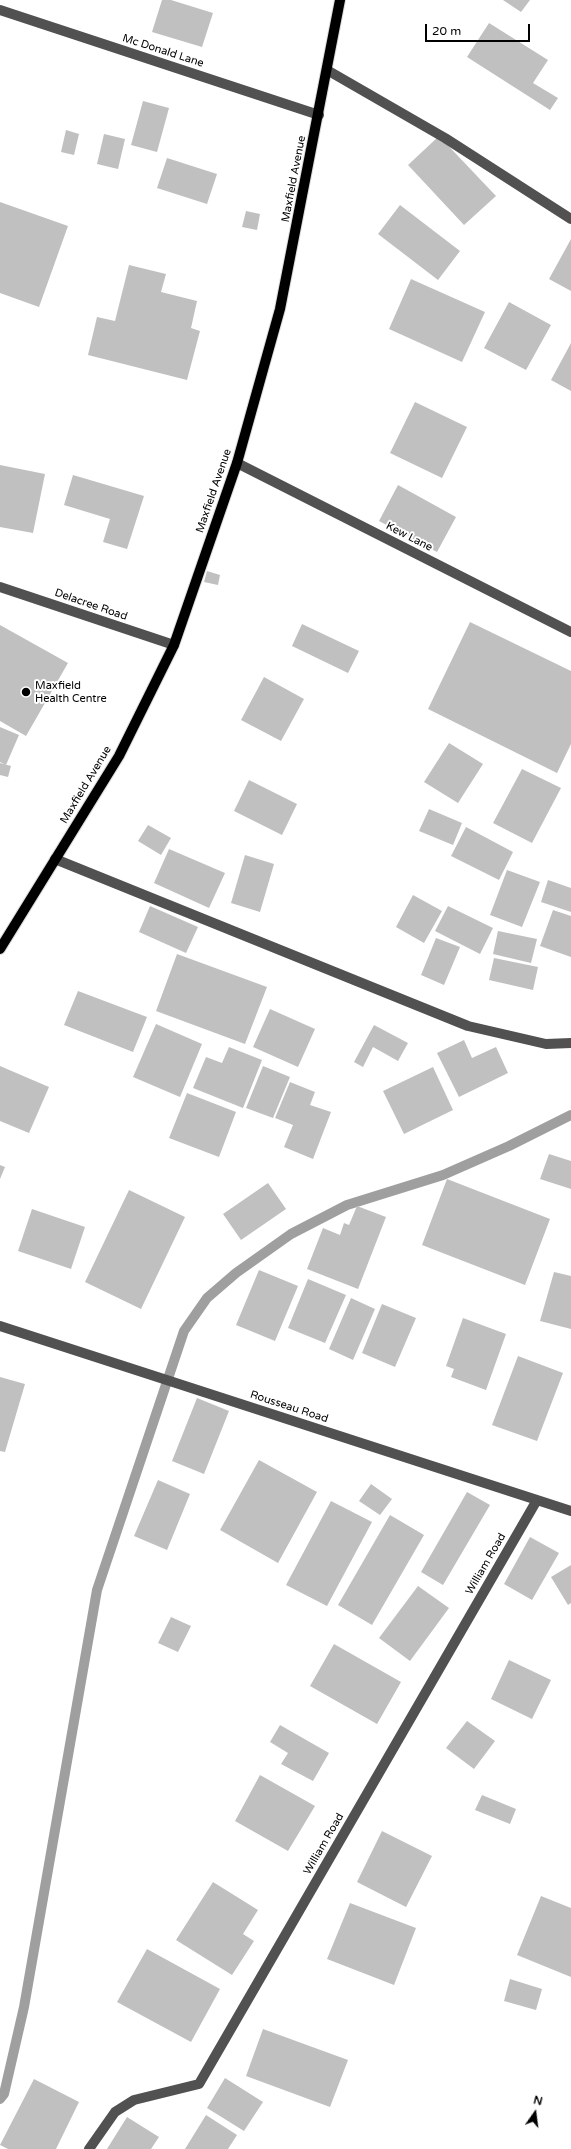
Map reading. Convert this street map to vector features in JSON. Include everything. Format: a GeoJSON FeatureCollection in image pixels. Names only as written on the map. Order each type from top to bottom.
{"type":"FeatureCollection","features":[{"type":"Feature","properties":{"kind":"main road","name":"Maxfield Avenue"},"geometry":{"type":"LineString","coordinates":[[0,949],[119,756],[174,645],[237,463],[280,309],[328,70],[340,0]]}},
{"type":"Feature","properties":{"kind":"street","name":"Mc Donald Lane"},"geometry":{"type":"LineString","coordinates":[[0,10],[319,115]]}},
{"type":"Feature","properties":{"kind":"street"},"geometry":{"type":"LineString","coordinates":[[328,70],[445,138],[571,219]]}},
{"type":"Feature","properties":{"kind":"street","name":"Kew Lane"},"geometry":{"type":"LineString","coordinates":[[237,463],[571,632]]}},
{"type":"Feature","properties":{"kind":"street","name":"Delacree Road"},"geometry":{"type":"LineString","coordinates":[[0,587],[174,645]]}},
{"type":"Feature","properties":{"kind":"street"},"geometry":{"type":"LineString","coordinates":[[55,859],[468,1026],[546,1044],[571,1043]]}},
{"type":"Feature","properties":{"kind":"street","name":"Rousseau Road"},"geometry":{"type":"LineString","coordinates":[[0,1326],[571,1511]]}},
{"type":"Feature","properties":{"kind":"street","name":"William Road"},"geometry":{"type":"LineString","coordinates":[[89,2149],[115,2112],[134,2100],[199,2084],[537,1500]]}},
{"type":"Feature","properties":{"kind":"building"},"geometry":{"type":"Polygon","coordinates":[[[162,0],[171,0],[213,13],[202,47],[152,32],[162,0]]]}},
{"type":"Feature","properties":{"kind":"building"},"geometry":{"type":"Polygon","coordinates":[[[503,0],[530,0],[521,12],[503,0]]]}},
{"type":"Feature","properties":{"kind":"building"},"geometry":{"type":"Polygon","coordinates":[[[489,23],[548,60],[533,83],[558,98],[550,110],[467,57],[489,23]]]}},
{"type":"Feature","properties":{"kind":"building"},"geometry":{"type":"Polygon","coordinates":[[[143,101],[169,108],[157,152],[131,145],[143,101]]]}},
{"type":"Feature","properties":{"kind":"building"},"geometry":{"type":"Polygon","coordinates":[[[66,130],[79,134],[74,155],[61,152],[66,130]]]}},
{"type":"Feature","properties":{"kind":"building"},"geometry":{"type":"Polygon","coordinates":[[[104,134],[125,139],[118,169],[97,164],[104,134]]]}},
{"type":"Feature","properties":{"kind":"building"},"geometry":{"type":"Polygon","coordinates":[[[439,136],[496,196],[464,225],[408,165],[439,136]]]}},
{"type":"Feature","properties":{"kind":"building"},"geometry":{"type":"Polygon","coordinates":[[[167,158],[217,174],[207,204],[157,188],[167,158]]]}},
{"type":"Feature","properties":{"kind":"building"},"geometry":{"type":"Polygon","coordinates":[[[0,202],[68,226],[39,307],[0,293],[0,202]]]}},
{"type":"Feature","properties":{"kind":"building"},"geometry":{"type":"Polygon","coordinates":[[[400,205],[460,251],[438,280],[378,234],[400,205]]]}},
{"type":"Feature","properties":{"kind":"building"},"geometry":{"type":"Polygon","coordinates":[[[246,211],[260,214],[257,230],[242,227],[246,211]]]}},
{"type":"Feature","properties":{"kind":"building"},"geometry":{"type":"Polygon","coordinates":[[[571,239],[571,291],[549,279],[571,239]]]}},
{"type":"Feature","properties":{"kind":"building"},"geometry":{"type":"Polygon","coordinates":[[[129,265],[166,274],[161,292],[197,301],[191,328],[200,331],[187,380],[88,355],[97,317],[115,321],[129,265]]]}},
{"type":"Feature","properties":{"kind":"building"},"geometry":{"type":"Polygon","coordinates":[[[411,279],[485,312],[462,362],[389,329],[411,279]]]}},
{"type":"Feature","properties":{"kind":"building"},"geometry":{"type":"Polygon","coordinates":[[[509,302],[551,325],[526,370],[484,348],[509,302]]]}},
{"type":"Feature","properties":{"kind":"building"},"geometry":{"type":"Polygon","coordinates":[[[571,343],[571,391],[551,380],[571,343]]]}},
{"type":"Feature","properties":{"kind":"building"},"geometry":{"type":"Polygon","coordinates":[[[415,402],[467,427],[442,478],[390,453],[415,402]]]}},
{"type":"Feature","properties":{"kind":"building"},"geometry":{"type":"Polygon","coordinates":[[[0,465],[45,474],[33,533],[0,527],[0,465]]]}},
{"type":"Feature","properties":{"kind":"building"},"geometry":{"type":"Polygon","coordinates":[[[73,475],[144,496],[127,549],[103,542],[110,519],[64,505],[73,475]]]}},
{"type":"Feature","properties":{"kind":"building"},"geometry":{"type":"Polygon","coordinates":[[[398,485],[456,517],[437,552],[379,521],[398,485]]]}},
{"type":"Feature","properties":{"kind":"building"},"geometry":{"type":"Polygon","coordinates":[[[207,571],[220,575],[218,585],[204,582],[207,571]]]}},
{"type":"Feature","properties":{"kind":"building"},"geometry":{"type":"Polygon","coordinates":[[[470,622],[571,671],[571,744],[557,773],[428,709],[470,622]]]}},
{"type":"Feature","properties":{"kind":"building"},"geometry":{"type":"Polygon","coordinates":[[[302,624],[359,651],[348,673],[292,646],[302,624]]]}},
{"type":"Feature","properties":{"kind":"building","name":"Maxfield Health Centre"},"geometry":{"type":"Polygon","coordinates":[[[0,625],[68,663],[26,736],[0,721],[0,625]]]}},
{"type":"Feature","properties":{"kind":"building"},"geometry":{"type":"Polygon","coordinates":[[[264,677],[304,699],[281,741],[241,720],[264,677]]]}},
{"type":"Feature","properties":{"kind":"building"},"geometry":{"type":"Polygon","coordinates":[[[0,727],[19,735],[6,765],[0,762],[0,727]]]}},
{"type":"Feature","properties":{"kind":"building"},"geometry":{"type":"Polygon","coordinates":[[[449,743],[483,764],[458,803],[424,782],[449,743]]]}},
{"type":"Feature","properties":{"kind":"building"},"geometry":{"type":"Polygon","coordinates":[[[0,763],[11,766],[8,777],[0,775],[0,763]]]}},
{"type":"Feature","properties":{"kind":"building"},"geometry":{"type":"Polygon","coordinates":[[[522,769],[561,788],[532,843],[493,823],[522,769]]]}},
{"type":"Feature","properties":{"kind":"building"},"geometry":{"type":"Polygon","coordinates":[[[249,780],[297,804],[282,835],[234,811],[249,780]]]}},
{"type":"Feature","properties":{"kind":"building"},"geometry":{"type":"Polygon","coordinates":[[[429,809],[462,823],[453,845],[419,831],[429,809]]]}},
{"type":"Feature","properties":{"kind":"building"},"geometry":{"type":"Polygon","coordinates":[[[148,825],[171,838],[161,855],[138,841],[148,825]]]}},
{"type":"Feature","properties":{"kind":"building"},"geometry":{"type":"Polygon","coordinates":[[[466,827],[513,852],[499,880],[451,856],[466,827]]]}},
{"type":"Feature","properties":{"kind":"building"},"geometry":{"type":"Polygon","coordinates":[[[169,849],[225,873],[209,908],[154,883],[169,849]]]}},
{"type":"Feature","properties":{"kind":"building"},"geometry":{"type":"Polygon","coordinates":[[[245,855],[274,864],[260,912],[231,903],[245,855]]]}},
{"type":"Feature","properties":{"kind":"building"},"geometry":{"type":"Polygon","coordinates":[[[507,870],[540,882],[522,927],[490,915],[507,870]]]}},
{"type":"Feature","properties":{"kind":"building"},"geometry":{"type":"Polygon","coordinates":[[[548,880],[571,888],[571,912],[541,902],[548,880]]]}},
{"type":"Feature","properties":{"kind":"building"},"geometry":{"type":"Polygon","coordinates":[[[413,895],[442,911],[424,943],[396,927],[413,895]]]}},
{"type":"Feature","properties":{"kind":"building"},"geometry":{"type":"Polygon","coordinates":[[[150,906],[198,927],[186,953],[139,932],[150,906]]]}},
{"type":"Feature","properties":{"kind":"building"},"geometry":{"type":"Polygon","coordinates":[[[448,906],[493,928],[480,954],[435,931],[448,906]]]}},
{"type":"Feature","properties":{"kind":"building"},"geometry":{"type":"Polygon","coordinates":[[[553,910],[571,916],[571,957],[540,946],[553,910]]]}},
{"type":"Feature","properties":{"kind":"building"},"geometry":{"type":"Polygon","coordinates":[[[498,931],[537,939],[531,963],[493,954],[498,931]]]}},
{"type":"Feature","properties":{"kind":"building"},"geometry":{"type":"Polygon","coordinates":[[[436,938],[460,947],[444,985],[421,975],[436,938]]]}},
{"type":"Feature","properties":{"kind":"building"},"geometry":{"type":"Polygon","coordinates":[[[177,954],[267,987],[245,1044],[156,1011],[177,954]]]}},
{"type":"Feature","properties":{"kind":"building"},"geometry":{"type":"Polygon","coordinates":[[[494,958],[538,967],[533,990],[489,980],[494,958]]]}},
{"type":"Feature","properties":{"kind":"building"},"geometry":{"type":"Polygon","coordinates":[[[78,991],[147,1017],[133,1052],[64,1025],[78,991]]]}},
{"type":"Feature","properties":{"kind":"building"},"geometry":{"type":"Polygon","coordinates":[[[270,1009],[315,1029],[298,1067],[253,1047],[270,1009]]]}},
{"type":"Feature","properties":{"kind":"building"},"geometry":{"type":"Polygon","coordinates":[[[156,1024],[202,1044],[180,1097],[133,1077],[156,1024]]]}},
{"type":"Feature","properties":{"kind":"building"},"geometry":{"type":"Polygon","coordinates":[[[374,1025],[408,1043],[398,1061],[373,1047],[363,1067],[354,1062],[374,1025]]]}},
{"type":"Feature","properties":{"kind":"building"},"geometry":{"type":"Polygon","coordinates":[[[464,1040],[472,1058],[496,1047],[508,1073],[459,1097],[437,1053],[464,1040]]]}},
{"type":"Feature","properties":{"kind":"building"},"geometry":{"type":"Polygon","coordinates":[[[229,1047],[262,1060],[243,1108],[193,1088],[206,1057],[222,1063],[229,1047]]]}},
{"type":"Feature","properties":{"kind":"building"},"geometry":{"type":"Polygon","coordinates":[[[0,1066],[49,1087],[29,1133],[0,1121],[0,1066]]]}},
{"type":"Feature","properties":{"kind":"building"},"geometry":{"type":"Polygon","coordinates":[[[263,1066],[290,1077],[273,1118],[246,1108],[263,1066]]]}},
{"type":"Feature","properties":{"kind":"building"},"geometry":{"type":"Polygon","coordinates":[[[433,1067],[453,1110],[404,1134],[383,1091],[433,1067]]]}},
{"type":"Feature","properties":{"kind":"building"},"geometry":{"type":"Polygon","coordinates":[[[290,1082],[315,1092],[310,1105],[331,1112],[313,1159],[284,1147],[293,1125],[275,1118],[290,1082]]]}},
{"type":"Feature","properties":{"kind":"building"},"geometry":{"type":"Polygon","coordinates":[[[187,1093],[236,1112],[219,1157],[169,1138],[187,1093]]]}},
{"type":"Feature","properties":{"kind":"building"},"geometry":{"type":"Polygon","coordinates":[[[549,1154],[571,1161],[571,1189],[540,1179],[549,1154]]]}},
{"type":"Feature","properties":{"kind":"building"},"geometry":{"type":"Polygon","coordinates":[[[0,1165],[5,1167],[0,1179],[0,1165]]]}},
{"type":"Feature","properties":{"kind":"building"},"geometry":{"type":"Polygon","coordinates":[[[447,1179],[550,1219],[525,1285],[422,1245],[447,1179]]]}},
{"type":"Feature","properties":{"kind":"building"},"geometry":{"type":"Polygon","coordinates":[[[268,1183],[286,1209],[241,1240],[223,1214],[268,1183]]]}},
{"type":"Feature","properties":{"kind":"building"},"geometry":{"type":"Polygon","coordinates":[[[129,1190],[185,1217],[141,1309],[85,1282],[129,1190]]]}},
{"type":"Feature","properties":{"kind":"building"},"geometry":{"type":"Polygon","coordinates":[[[357,1206],[386,1217],[358,1289],[307,1269],[323,1228],[340,1235],[344,1223],[349,1225],[357,1206]]]}},
{"type":"Feature","properties":{"kind":"building"},"geometry":{"type":"Polygon","coordinates":[[[32,1209],[85,1227],[71,1269],[18,1251],[32,1209]]]}},
{"type":"Feature","properties":{"kind":"building"},"geometry":{"type":"Polygon","coordinates":[[[259,1270],[298,1286],[275,1341],[236,1325],[259,1270]]]}},
{"type":"Feature","properties":{"kind":"building"},"geometry":{"type":"Polygon","coordinates":[[[554,1272],[571,1276],[571,1329],[540,1321],[554,1272]]]}},
{"type":"Feature","properties":{"kind":"building"},"geometry":{"type":"Polygon","coordinates":[[[308,1279],[346,1295],[325,1343],[288,1328],[308,1279]]]}},
{"type":"Feature","properties":{"kind":"building"},"geometry":{"type":"Polygon","coordinates":[[[351,1298],[375,1309],[353,1360],[329,1349],[351,1298]]]}},
{"type":"Feature","properties":{"kind":"building"},"geometry":{"type":"Polygon","coordinates":[[[382,1304],[416,1318],[395,1367],[362,1353],[382,1304]]]}},
{"type":"Feature","properties":{"kind":"building"},"geometry":{"type":"Polygon","coordinates":[[[463,1318],[506,1334],[486,1390],[451,1377],[454,1369],[446,1366],[463,1318]]]}},
{"type":"Feature","properties":{"kind":"building"},"geometry":{"type":"Polygon","coordinates":[[[518,1356],[563,1373],[537,1441],[492,1425],[518,1356]]]}},
{"type":"Feature","properties":{"kind":"building"},"geometry":{"type":"Polygon","coordinates":[[[0,1377],[25,1384],[5,1452],[0,1451],[0,1377]]]}},
{"type":"Feature","properties":{"kind":"building"},"geometry":{"type":"Polygon","coordinates":[[[197,1398],[229,1411],[204,1474],[172,1461],[197,1398]]]}},
{"type":"Feature","properties":{"kind":"building"},"geometry":{"type":"Polygon","coordinates":[[[259,1460],[317,1492],[278,1563],[220,1530],[259,1460]]]}},
{"type":"Feature","properties":{"kind":"building"},"geometry":{"type":"Polygon","coordinates":[[[158,1480],[190,1494],[167,1550],[134,1536],[158,1480]]]}},
{"type":"Feature","properties":{"kind":"building"},"geometry":{"type":"Polygon","coordinates":[[[371,1484],[392,1499],[380,1515],[359,1501],[371,1484]]]}},
{"type":"Feature","properties":{"kind":"building"},"geometry":{"type":"Polygon","coordinates":[[[467,1492],[490,1505],[443,1585],[421,1572],[467,1492]]]}},
{"type":"Feature","properties":{"kind":"building"},"geometry":{"type":"Polygon","coordinates":[[[331,1501],[372,1522],[327,1606],[286,1585],[331,1501]]]}},
{"type":"Feature","properties":{"kind":"building"},"geometry":{"type":"Polygon","coordinates":[[[390,1515],[424,1535],[372,1625],[338,1605],[390,1515]]]}},
{"type":"Feature","properties":{"kind":"building"},"geometry":{"type":"Polygon","coordinates":[[[530,1537],[559,1553],[532,1600],[504,1584],[530,1537]]]}},
{"type":"Feature","properties":{"kind":"building"},"geometry":{"type":"Polygon","coordinates":[[[571,1565],[571,1603],[568,1605],[551,1577],[571,1565]]]}},
{"type":"Feature","properties":{"kind":"building"},"geometry":{"type":"Polygon","coordinates":[[[418,1586],[449,1608],[410,1661],[379,1638],[418,1586]]]}},
{"type":"Feature","properties":{"kind":"building"},"geometry":{"type":"Polygon","coordinates":[[[171,1617],[191,1626],[178,1652],[158,1643],[171,1617]]]}},
{"type":"Feature","properties":{"kind":"building"},"geometry":{"type":"Polygon","coordinates":[[[334,1644],[401,1682],[377,1724],[310,1686],[334,1644]]]}},
{"type":"Feature","properties":{"kind":"building"},"geometry":{"type":"Polygon","coordinates":[[[509,1660],[551,1680],[532,1719],[491,1699],[509,1660]]]}},
{"type":"Feature","properties":{"kind":"building"},"geometry":{"type":"Polygon","coordinates":[[[467,1721],[495,1741],[474,1769],[446,1748],[467,1721]]]}},
{"type":"Feature","properties":{"kind":"building"},"geometry":{"type":"Polygon","coordinates":[[[280,1725],[329,1753],[313,1781],[281,1764],[288,1753],[270,1742],[280,1725]]]}},
{"type":"Feature","properties":{"kind":"building"},"geometry":{"type":"Polygon","coordinates":[[[260,1775],[315,1806],[288,1851],[235,1821],[260,1775]]]}},
{"type":"Feature","properties":{"kind":"building"},"geometry":{"type":"Polygon","coordinates":[[[482,1795],[516,1809],[510,1824],[475,1810],[482,1795]]]}},
{"type":"Feature","properties":{"kind":"building"},"geometry":{"type":"Polygon","coordinates":[[[382,1831],[432,1856],[406,1907],[357,1882],[382,1831]]]}},
{"type":"Feature","properties":{"kind":"building"},"geometry":{"type":"Polygon","coordinates":[[[213,1882],[258,1910],[243,1934],[254,1941],[232,1975],[176,1940],[213,1882]]]}},
{"type":"Feature","properties":{"kind":"building"},"geometry":{"type":"Polygon","coordinates":[[[541,1896],[571,1908],[571,1977],[517,1955],[541,1896]]]}},
{"type":"Feature","properties":{"kind":"building"},"geometry":{"type":"Polygon","coordinates":[[[350,1903],[416,1928],[394,1985],[327,1959],[350,1903]]]}},
{"type":"Feature","properties":{"kind":"building"},"geometry":{"type":"Polygon","coordinates":[[[147,1949],[220,1989],[191,2042],[117,2002],[147,1949]]]}},
{"type":"Feature","properties":{"kind":"building"},"geometry":{"type":"Polygon","coordinates":[[[510,1979],[542,1989],[536,2010],[504,2001],[510,1979]]]}},
{"type":"Feature","properties":{"kind":"building"},"geometry":{"type":"Polygon","coordinates":[[[263,2029],[348,2060],[330,2107],[246,2076],[263,2029]]]}},
{"type":"Feature","properties":{"kind":"building"},"geometry":{"type":"Polygon","coordinates":[[[225,2078],[263,2102],[244,2131],[207,2108],[225,2078]]]}},
{"type":"Feature","properties":{"kind":"building"},"geometry":{"type":"Polygon","coordinates":[[[34,2079],[79,2102],[56,2149],[8,2149],[0,2145],[34,2079]]]}},
{"type":"Feature","properties":{"kind":"building"},"geometry":{"type":"Polygon","coordinates":[[[206,2115],[237,2135],[228,2149],[185,2149],[206,2115]]]}},
{"type":"Feature","properties":{"kind":"building"},"geometry":{"type":"Polygon","coordinates":[[[127,2117],[159,2137],[151,2149],[107,2149],[127,2117]]]}},
{"type":"Feature","properties":{"kind":"waterway"},"geometry":{"type":"LineString","coordinates":[[0,2099],[4,2094],[24,2007],[97,1590],[184,1331],[207,1298],[236,1273],[291,1234],[347,1205],[443,1175],[509,1146],[571,1115]]}},
{"type":"Feature","properties":{"kind":"place","name":"Maxfield Health Centre"},"geometry":{"type":"Point","coordinates":[26,692]}}]}
